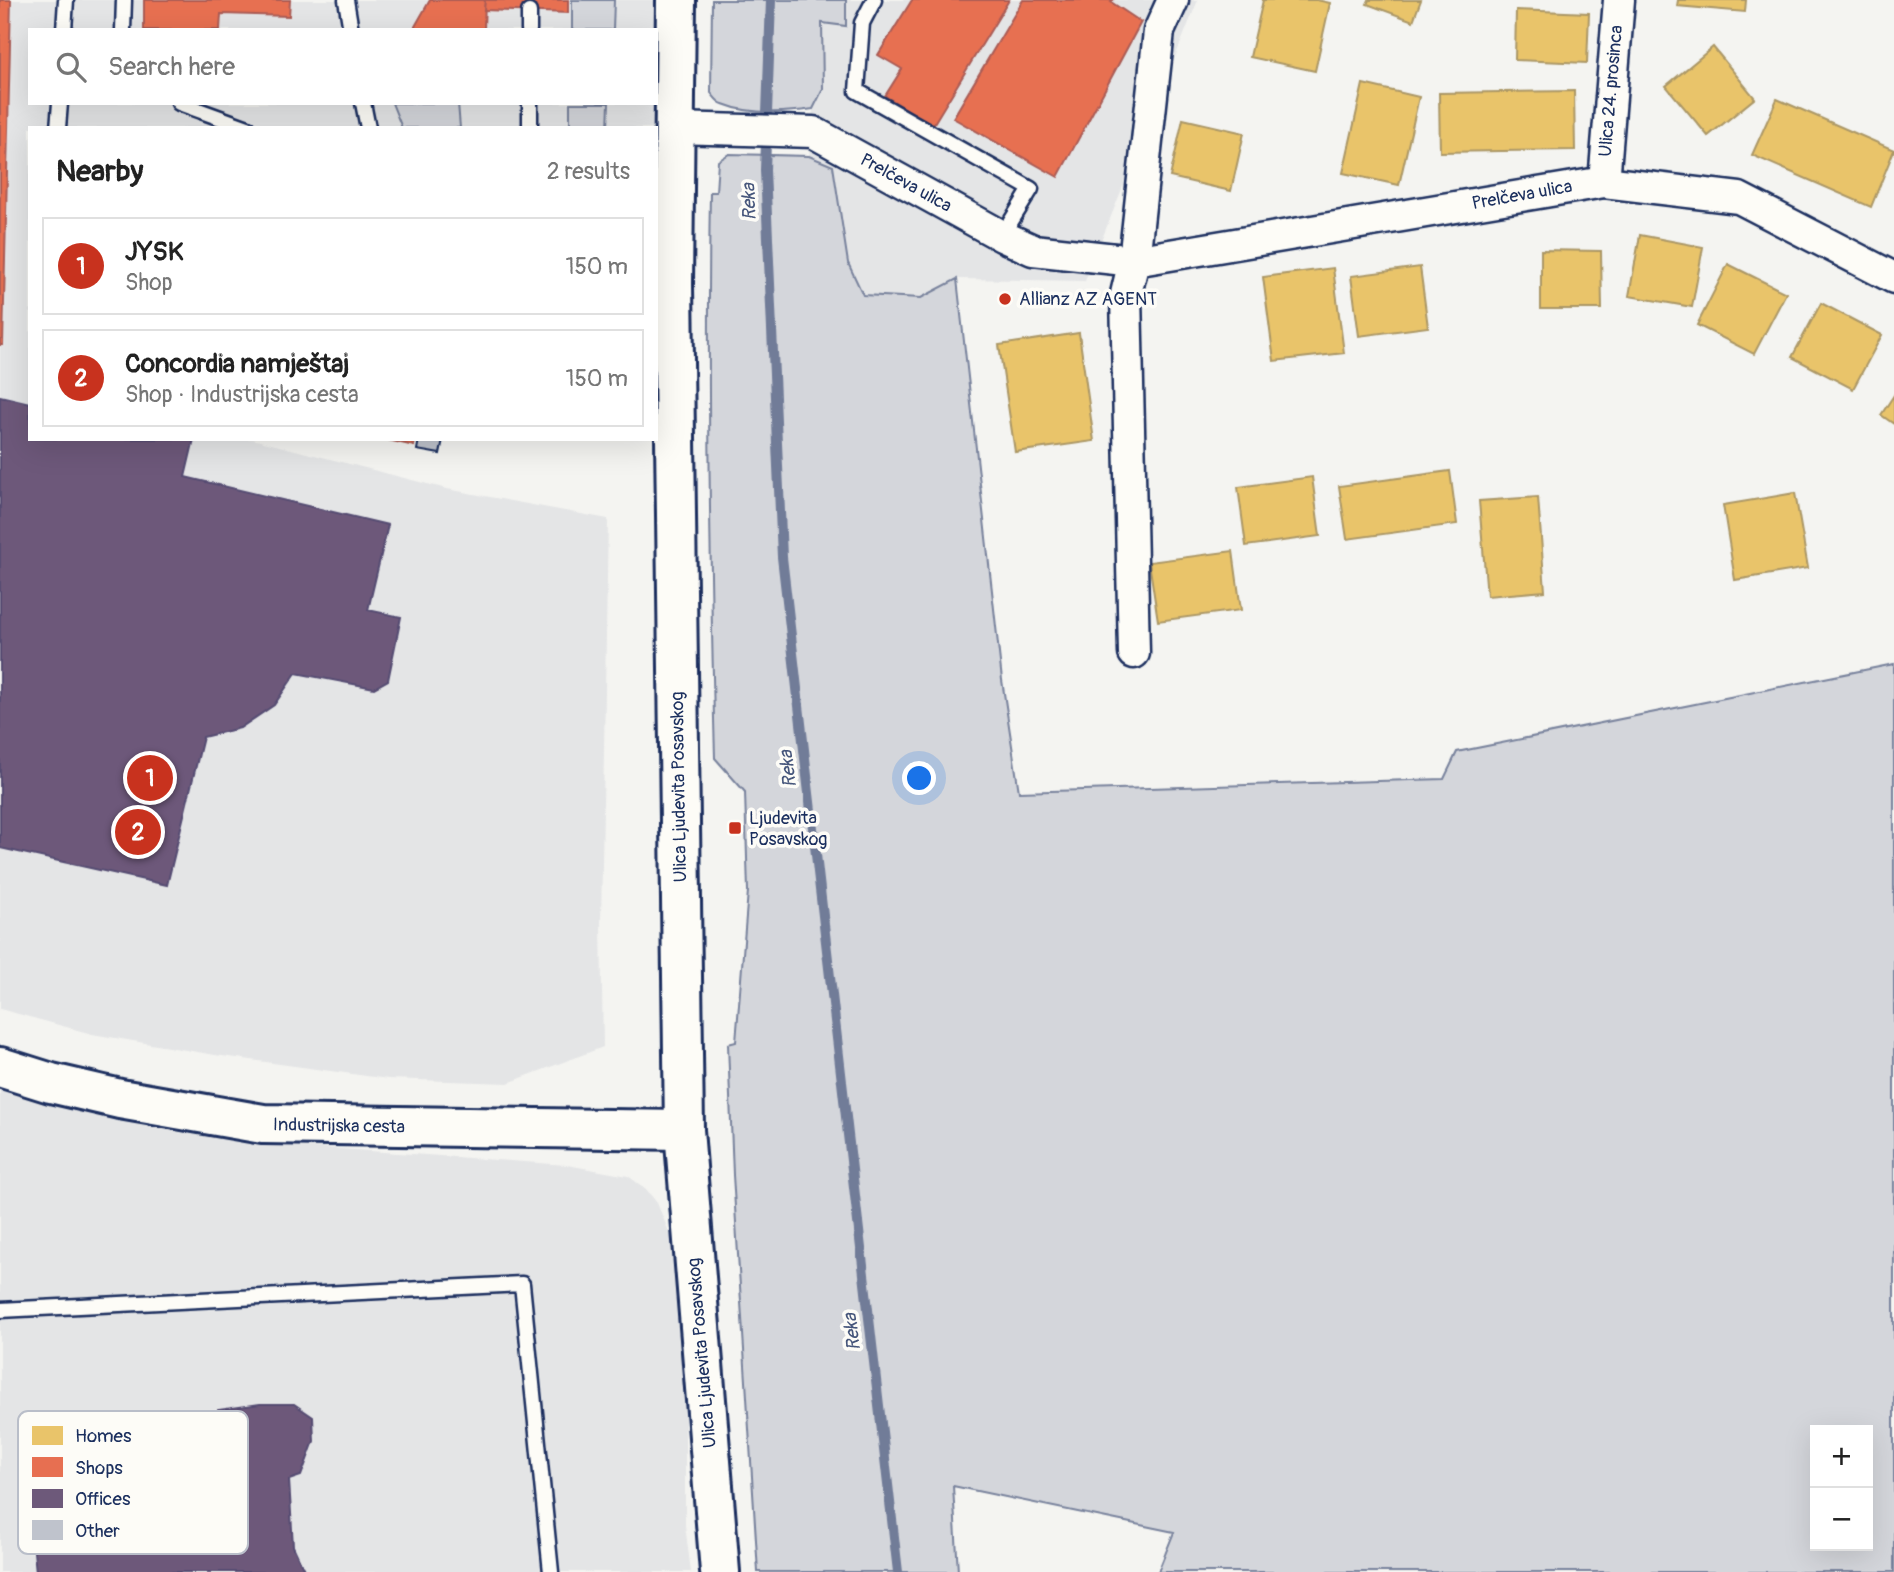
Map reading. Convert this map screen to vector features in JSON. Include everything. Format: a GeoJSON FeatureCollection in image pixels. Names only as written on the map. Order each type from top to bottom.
{"type":"FeatureCollection","features":[{"type":"Feature","properties":{"kind":"main road","name":"Ulica Ljudevita Posavskog"},"geometry":{"type":"LineString","coordinates":[[676,0],[674,128],[665,282],[684,1130],[720,1572]]}},
{"type":"Feature","properties":{"kind":"main road","name":"Industrijska cesta"},"geometry":{"type":"LineString","coordinates":[[0,1067],[51,1083],[120,1099],[263,1124],[684,1130]]}},
{"type":"Feature","properties":{"kind":"street"},"geometry":{"type":"LineString","coordinates":[[1134,653],[1126,294],[1134,261],[1159,31],[1173,0]]}},
{"type":"Feature","properties":{"kind":"street","name":"Ulica 24. prosinca"},"geometry":{"type":"LineString","coordinates":[[1604,181],[1619,0]]}},
{"type":"Feature","properties":{"kind":"street","name":"Prelčeva ulica"},"geometry":{"type":"LineString","coordinates":[[674,128],[813,132],[1002,236],[1033,250],[1134,261],[1604,181],[1739,198],[1894,278]]}},
{"type":"Feature","properties":{"kind":"lane"},"geometry":{"type":"LineString","coordinates":[[64,28],[66,0]]}},
{"type":"Feature","properties":{"kind":"lane"},"geometry":{"type":"LineString","coordinates":[[123,28],[124,0]]}},
{"type":"Feature","properties":{"kind":"lane"},"geometry":{"type":"LineString","coordinates":[[346,0],[351,28]]}},
{"type":"Feature","properties":{"kind":"lane"},"geometry":{"type":"LineString","coordinates":[[874,0],[862,23],[858,91],[1031,189],[1002,236]]}},
{"type":"Feature","properties":{"kind":"lane"},"geometry":{"type":"LineString","coordinates":[[529,12],[529,28]]}},
{"type":"Feature","properties":{"kind":"lane"},"geometry":{"type":"LineString","coordinates":[[58,126],[60,105]]}},
{"type":"Feature","properties":{"kind":"lane"},"geometry":{"type":"LineString","coordinates":[[185,105],[242,126]]}},
{"type":"Feature","properties":{"kind":"lane"},"geometry":{"type":"LineString","coordinates":[[363,105],[368,126]]}},
{"type":"Feature","properties":{"kind":"lane"},"geometry":{"type":"LineString","coordinates":[[530,105],[530,126]]}},
{"type":"Feature","properties":{"kind":"lane"},"geometry":{"type":"LineString","coordinates":[[0,1310],[522,1284],[551,1572]]}},
{"type":"Feature","properties":{"kind":"shaded area"},"geometry":{"type":"Polygon","coordinates":[[[0,0],[656,0],[656,28],[28,28],[28,105],[655,105],[654,126],[28,126],[28,441],[260,441],[447,489],[608,519],[601,923],[603,1047],[508,1083],[388,1079],[215,1055],[92,1034],[0,1009],[0,0]]]}},
{"type":"Feature","properties":{"kind":"shaded area"},"geometry":{"type":"Polygon","coordinates":[[[572,0],[614,0],[613,28],[572,28],[572,0]]]}},
{"type":"Feature","properties":{"kind":"shaded area"},"geometry":{"type":"Polygon","coordinates":[[[712,0],[846,0],[846,26],[822,23],[823,89],[813,109],[756,111],[733,108],[717,100],[711,93],[712,0]]]}},
{"type":"Feature","properties":{"kind":"shaded area"},"geometry":{"type":"Polygon","coordinates":[[[846,0],[1198,0],[1085,281],[957,279],[921,298],[863,295],[848,263],[833,166],[809,156],[813,109],[823,89],[822,23],[846,25],[846,0]]]}},
{"type":"Feature","properties":{"kind":"shaded area"},"geometry":{"type":"Polygon","coordinates":[[[393,105],[458,105],[460,126],[401,126],[393,105]]]}},
{"type":"Feature","properties":{"kind":"shaded area"},"geometry":{"type":"Polygon","coordinates":[[[570,105],[609,105],[608,126],[570,126],[570,105]]]}},
{"type":"Feature","properties":{"kind":"shaded area"},"geometry":{"type":"Polygon","coordinates":[[[729,154],[809,156],[833,166],[848,263],[863,295],[921,298],[957,279],[1002,680],[1019,792],[1444,779],[1457,752],[1894,664],[1894,1572],[1158,1572],[1174,1532],[953,1486],[958,1572],[758,1572],[733,1175],[728,1044],[736,1042],[748,891],[745,792],[715,758],[709,263],[710,192],[716,192],[718,161],[729,154]]]}},
{"type":"Feature","properties":{"kind":"shaded area"},"geometry":{"type":"Polygon","coordinates":[[[0,1090],[178,1132],[271,1144],[567,1165],[628,1176],[646,1189],[657,1203],[676,1249],[685,1408],[685,1525],[691,1572],[0,1572],[0,1090]]]}},
{"type":"Feature","properties":{"kind":"building: Homes"},"geometry":{"type":"Polygon","coordinates":[[[1263,0],[1317,0],[1330,3],[1315,71],[1250,57],[1263,0]]]}},
{"type":"Feature","properties":{"kind":"building: Homes"},"geometry":{"type":"Polygon","coordinates":[[[1369,0],[1421,0],[1413,21],[1367,4],[1369,0]]]}},
{"type":"Feature","properties":{"kind":"building: Homes"},"geometry":{"type":"Polygon","coordinates":[[[1678,0],[1746,0],[1745,12],[1677,6],[1678,0]]]}},
{"type":"Feature","properties":{"kind":"building: Homes"},"geometry":{"type":"Polygon","coordinates":[[[1516,10],[1589,13],[1587,63],[1515,60],[1516,10]]]}},
{"type":"Feature","properties":{"kind":"building: Homes"},"geometry":{"type":"Polygon","coordinates":[[[1713,47],[1755,98],[1708,136],[1666,86],[1713,47]]]}},
{"type":"Feature","properties":{"kind":"building: Homes"},"geometry":{"type":"Polygon","coordinates":[[[1363,84],[1419,97],[1399,185],[1343,173],[1363,84]]]}},
{"type":"Feature","properties":{"kind":"building: Homes"},"geometry":{"type":"Polygon","coordinates":[[[1574,91],[1575,150],[1440,152],[1439,93],[1574,91]]]}},
{"type":"Feature","properties":{"kind":"building: Homes"},"geometry":{"type":"Polygon","coordinates":[[[1777,99],[1894,150],[1871,207],[1752,155],[1777,99]]]}},
{"type":"Feature","properties":{"kind":"building: Homes"},"geometry":{"type":"Polygon","coordinates":[[[1183,119],[1244,133],[1231,191],[1170,177],[1183,119]]]}},
{"type":"Feature","properties":{"kind":"building: Homes"},"geometry":{"type":"Polygon","coordinates":[[[1640,235],[1703,247],[1692,307],[1629,296],[1640,235]]]}},
{"type":"Feature","properties":{"kind":"building: Homes"},"geometry":{"type":"Polygon","coordinates":[[[1541,250],[1601,251],[1602,309],[1541,309],[1541,250]]]}},
{"type":"Feature","properties":{"kind":"building: Homes"},"geometry":{"type":"Polygon","coordinates":[[[1728,264],[1786,293],[1754,354],[1697,325],[1728,264]]]}},
{"type":"Feature","properties":{"kind":"building: Homes"},"geometry":{"type":"Polygon","coordinates":[[[1420,267],[1428,327],[1359,336],[1351,276],[1420,267]]]}},
{"type":"Feature","properties":{"kind":"building: Homes"},"geometry":{"type":"Polygon","coordinates":[[[1333,268],[1344,353],[1274,361],[1263,277],[1333,268]]]}},
{"type":"Feature","properties":{"kind":"building: Homes"},"geometry":{"type":"Polygon","coordinates":[[[1821,303],[1882,335],[1853,389],[1792,357],[1821,303]]]}},
{"type":"Feature","properties":{"kind":"building: Homes"},"geometry":{"type":"Polygon","coordinates":[[[1079,333],[1094,441],[1015,452],[999,345],[1079,333]]]}},
{"type":"Feature","properties":{"kind":"building: Homes"},"geometry":{"type":"Polygon","coordinates":[[[1894,395],[1894,424],[1881,415],[1894,395]]]}},
{"type":"Feature","properties":{"kind":"building: Homes"},"geometry":{"type":"Polygon","coordinates":[[[1450,471],[1457,524],[1347,539],[1339,486],[1450,471]]]}},
{"type":"Feature","properties":{"kind":"building: Homes"},"geometry":{"type":"Polygon","coordinates":[[[1312,477],[1320,536],[1246,546],[1238,487],[1312,477]]]}},
{"type":"Feature","properties":{"kind":"building: Homes"},"geometry":{"type":"Polygon","coordinates":[[[1795,493],[1808,568],[1735,580],[1723,505],[1795,493]]]}},
{"type":"Feature","properties":{"kind":"building: Homes"},"geometry":{"type":"Polygon","coordinates":[[[1538,497],[1545,591],[1487,596],[1479,501],[1538,497]]]}},
{"type":"Feature","properties":{"kind":"building: Homes"},"geometry":{"type":"Polygon","coordinates":[[[1233,551],[1241,610],[1158,621],[1149,562],[1233,551]]]}},
{"type":"Feature","properties":{"kind":"building: Shops"},"geometry":{"type":"Polygon","coordinates":[[[0,0],[11,0],[3,345],[0,345],[0,0]]]}},
{"type":"Feature","properties":{"kind":"building: Shops"},"geometry":{"type":"Polygon","coordinates":[[[144,0],[290,0],[289,16],[221,14],[220,28],[144,28],[144,0]]]}},
{"type":"Feature","properties":{"kind":"building: Shops"},"geometry":{"type":"Polygon","coordinates":[[[430,0],[485,0],[484,28],[414,28],[430,0]]]}},
{"type":"Feature","properties":{"kind":"building: Shops"},"geometry":{"type":"Polygon","coordinates":[[[485,0],[568,0],[568,13],[484,10],[485,0]]]}},
{"type":"Feature","properties":{"kind":"building: Shops"},"geometry":{"type":"Polygon","coordinates":[[[912,0],[1009,0],[933,125],[885,96],[902,69],[878,55],[912,0]]]}},
{"type":"Feature","properties":{"kind":"building: Shops"},"geometry":{"type":"Polygon","coordinates":[[[1023,0],[1113,0],[1111,2],[1141,22],[1058,177],[953,118],[1023,0]]]}},
{"type":"Feature","properties":{"kind":"building: Shops"},"geometry":{"type":"Polygon","coordinates":[[[393,441],[415,441],[414,446],[393,441]]]}},
{"type":"Feature","properties":{"kind":"building: Offices"},"geometry":{"type":"Polygon","coordinates":[[[0,396],[28,403],[28,441],[194,441],[185,477],[388,525],[368,610],[401,617],[388,680],[374,688],[296,673],[274,705],[240,728],[203,737],[167,885],[0,848],[0,396]]]}},
{"type":"Feature","properties":{"kind":"building: Offices"},"geometry":{"type":"Polygon","coordinates":[[[260,1404],[294,1404],[313,1417],[314,1441],[301,1476],[289,1480],[293,1546],[305,1572],[36,1572],[34,1554],[248,1554],[248,1411],[218,1410],[260,1404]]]}},
{"type":"Feature","properties":{"kind":"building: Other"},"geometry":{"type":"Polygon","coordinates":[[[419,441],[443,441],[440,454],[417,450],[419,441]]]}},
{"type":"Feature","properties":{"kind":"waterway","name":"Reka"},"geometry":{"type":"LineString","coordinates":[[771,0],[765,170],[782,557],[898,1572]]}},
{"type":"Feature","properties":{"kind":"place","name":"Allianz AZ AGENT"},"geometry":{"type":"Point","coordinates":[1005,299]}},
{"type":"Feature","properties":{"kind":"place","name":"JYSK"},"geometry":{"type":"Point","coordinates":[150,778]}},
{"type":"Feature","properties":{"kind":"place","name":"Ljudevita Posavskog"},"geometry":{"type":"Point","coordinates":[735,828]}},
{"type":"Feature","properties":{"kind":"place","name":"Concordia namještaj"},"geometry":{"type":"Point","coordinates":[138,832]}}]}
